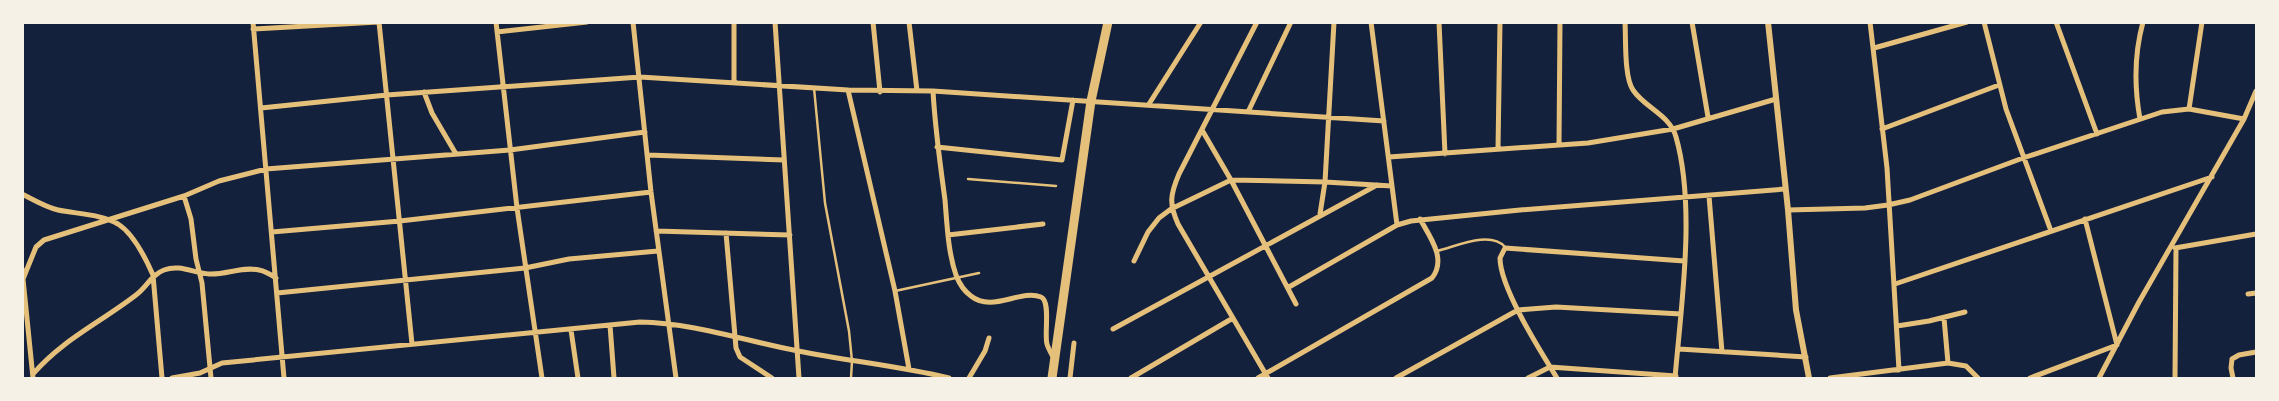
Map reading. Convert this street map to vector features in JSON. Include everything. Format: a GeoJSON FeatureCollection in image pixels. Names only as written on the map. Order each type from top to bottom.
{"type":"FeatureCollection","features":[{"type":"Feature","properties":{"kind":"main road"},"geometry":{"type":"LineString","coordinates":[[1052,378],[1091,101],[1108,22]]}},
{"type":"Feature","properties":{"kind":"street"},"geometry":{"type":"LineString","coordinates":[[252,22],[284,378]]}},
{"type":"Feature","properties":{"kind":"street"},"geometry":{"type":"LineString","coordinates":[[253,29],[378,22],[394,158],[412,344]]}},
{"type":"Feature","properties":{"kind":"street"},"geometry":{"type":"LineString","coordinates":[[496,22],[517,208],[542,378]]}},
{"type":"Feature","properties":{"kind":"street"},"geometry":{"type":"LineString","coordinates":[[497,32],[587,22]]}},
{"type":"Feature","properties":{"kind":"street"},"geometry":{"type":"LineString","coordinates":[[633,22],[658,252],[676,378]]}},
{"type":"Feature","properties":{"kind":"street"},"geometry":{"type":"LineString","coordinates":[[734,22],[734,83]]}},
{"type":"Feature","properties":{"kind":"street"},"geometry":{"type":"LineString","coordinates":[[775,22],[799,378]]}},
{"type":"Feature","properties":{"kind":"street"},"geometry":{"type":"LineString","coordinates":[[873,22],[880,92]]}},
{"type":"Feature","properties":{"kind":"street"},"geometry":{"type":"LineString","coordinates":[[909,22],[917,91]]}},
{"type":"Feature","properties":{"kind":"street"},"geometry":{"type":"LineString","coordinates":[[1149,104],[1201,22]]}},
{"type":"Feature","properties":{"kind":"street"},"geometry":{"type":"LineString","coordinates":[[1258,22],[1211,108],[1179,174],[1171,200],[1171,209],[1267,376]]}},
{"type":"Feature","properties":{"kind":"street"},"geometry":{"type":"LineString","coordinates":[[1248,112],[1291,22]]}},
{"type":"Feature","properties":{"kind":"street"},"geometry":{"type":"LineString","coordinates":[[1320,214],[1325,182],[1327,117],[1334,22]]}},
{"type":"Feature","properties":{"kind":"street"},"geometry":{"type":"LineString","coordinates":[[1371,22],[1398,225]]}},
{"type":"Feature","properties":{"kind":"street"},"geometry":{"type":"LineString","coordinates":[[1439,22],[1445,154]]}},
{"type":"Feature","properties":{"kind":"street"},"geometry":{"type":"LineString","coordinates":[[1498,149],[1500,22]]}},
{"type":"Feature","properties":{"kind":"street"},"geometry":{"type":"LineString","coordinates":[[1559,145],[1560,22]]}},
{"type":"Feature","properties":{"kind":"street"},"geometry":{"type":"LineString","coordinates":[[1528,378],[1550,367],[1675,377],[1684,261],[1685,197],[1679,152],[1673,129],[1633,90],[1629,74],[1625,22]]}},
{"type":"Feature","properties":{"kind":"street"},"geometry":{"type":"LineString","coordinates":[[1692,22],[1708,118]]}},
{"type":"Feature","properties":{"kind":"street"},"geometry":{"type":"LineString","coordinates":[[1768,22],[1788,210],[1796,310],[1810,377]]}},
{"type":"Feature","properties":{"kind":"street"},"geometry":{"type":"LineString","coordinates":[[1870,22],[1882,129],[1895,284],[1899,370]]}},
{"type":"Feature","properties":{"kind":"street"},"geometry":{"type":"LineString","coordinates":[[1874,48],[1967,22]]}},
{"type":"Feature","properties":{"kind":"street"},"geometry":{"type":"LineString","coordinates":[[1984,22],[2000,85],[2023,158],[2051,231]]}},
{"type":"Feature","properties":{"kind":"street"},"geometry":{"type":"LineString","coordinates":[[2056,22],[2097,134]]}},
{"type":"Feature","properties":{"kind":"street"},"geometry":{"type":"LineString","coordinates":[[2140,119],[2136,96],[2135,70],[2136,53],[2143,22]]}},
{"type":"Feature","properties":{"kind":"street"},"geometry":{"type":"LineString","coordinates":[[2189,109],[2202,22]]}},
{"type":"Feature","properties":{"kind":"street"},"geometry":{"type":"LineString","coordinates":[[261,108],[387,95],[640,77],[880,92],[933,91],[1384,121]]}},
{"type":"Feature","properties":{"kind":"street"},"geometry":{"type":"LineString","coordinates":[[1882,129],[2000,85]]}},
{"type":"Feature","properties":{"kind":"street"},"geometry":{"type":"LineString","coordinates":[[848,90],[895,291],[910,368]]}},
{"type":"Feature","properties":{"kind":"street"},"geometry":{"type":"LineString","coordinates":[[933,91],[937,147],[948,235],[956,276],[962,287],[978,301],[985,303],[1020,298],[1043,298],[1046,304],[1047,343],[1055,360]]}},
{"type":"Feature","properties":{"kind":"street"},"geometry":{"type":"LineString","coordinates":[[2099,378],[2169,248],[2244,119],[2256,91]]}},
{"type":"Feature","properties":{"kind":"street"},"geometry":{"type":"LineString","coordinates":[[424,92],[432,113],[456,154]]}},
{"type":"Feature","properties":{"kind":"street"},"geometry":{"type":"LineString","coordinates":[[1389,157],[1588,143],[1673,129],[1776,99]]}},
{"type":"Feature","properties":{"kind":"street"},"geometry":{"type":"LineString","coordinates":[[937,147],[1062,160],[1073,100]]}},
{"type":"Feature","properties":{"kind":"street"},"geometry":{"type":"LineString","coordinates":[[1788,210],[1888,205],[1928,194],[2023,158],[2162,112],[2189,109],[2244,119]]}},
{"type":"Feature","properties":{"kind":"street"},"geometry":{"type":"LineString","coordinates":[[1202,130],[1231,180],[1296,304]]}},
{"type":"Feature","properties":{"kind":"street"},"geometry":{"type":"LineString","coordinates":[[24,279],[36,247],[44,240],[184,196],[219,181],[266,169],[510,150],[645,132]]}},
{"type":"Feature","properties":{"kind":"street"},"geometry":{"type":"LineString","coordinates":[[648,155],[784,160]]}},
{"type":"Feature","properties":{"kind":"street"},"geometry":{"type":"LineString","coordinates":[[1895,284],[2212,177]]}},
{"type":"Feature","properties":{"kind":"street"},"geometry":{"type":"LineString","coordinates":[[1134,261],[1154,223],[1171,209],[1231,180],[1325,182],[1392,186]]}},
{"type":"Feature","properties":{"kind":"street"},"geometry":{"type":"LineString","coordinates":[[1113,328],[1209,278],[1320,214],[1377,185]]}},
{"type":"Feature","properties":{"kind":"street"},"geometry":{"type":"LineString","coordinates":[[1288,287],[1398,225],[1420,219],[1785,189]]}},
{"type":"Feature","properties":{"kind":"street"},"geometry":{"type":"LineString","coordinates":[[272,232],[400,221],[651,192]]}},
{"type":"Feature","properties":{"kind":"street"},"geometry":{"type":"LineString","coordinates":[[22,194],[56,210],[107,219],[127,231],[153,275],[162,378]]}},
{"type":"Feature","properties":{"kind":"street"},"geometry":{"type":"LineString","coordinates":[[184,196],[191,219],[200,272],[206,314],[211,378]]}},
{"type":"Feature","properties":{"kind":"street"},"geometry":{"type":"LineString","coordinates":[[1709,196],[1722,352]]}},
{"type":"Feature","properties":{"kind":"street"},"geometry":{"type":"LineString","coordinates":[[1258,378],[1267,376],[1432,278],[1438,269],[1437,251],[1420,219]]}},
{"type":"Feature","properties":{"kind":"street"},"geometry":{"type":"LineString","coordinates":[[2085,219],[2117,345]]}},
{"type":"Feature","properties":{"kind":"street"},"geometry":{"type":"LineString","coordinates":[[948,235],[1043,224]]}},
{"type":"Feature","properties":{"kind":"street"},"geometry":{"type":"LineString","coordinates":[[656,231],[790,235]]}},
{"type":"Feature","properties":{"kind":"street"},"geometry":{"type":"LineString","coordinates":[[726,233],[736,348],[740,357],[772,378]]}},
{"type":"Feature","properties":{"kind":"street"},"geometry":{"type":"LineString","coordinates":[[2169,248],[2256,234]]}},
{"type":"Feature","properties":{"kind":"street"},"geometry":{"type":"LineString","coordinates":[[1557,378],[1518,310],[1501,266],[1500,258],[1506,248],[1684,261]]}},
{"type":"Feature","properties":{"kind":"street"},"geometry":{"type":"LineString","coordinates":[[2175,378],[2176,248]]}},
{"type":"Feature","properties":{"kind":"street"},"geometry":{"type":"LineString","coordinates":[[277,293],[525,268],[569,259],[658,252]]}},
{"type":"Feature","properties":{"kind":"street"},"geometry":{"type":"LineString","coordinates":[[33,376],[46,358],[70,339],[137,294],[153,275],[176,268],[218,274],[257,269],[276,278]]}},
{"type":"Feature","properties":{"kind":"street"},"geometry":{"type":"LineString","coordinates":[[22,269],[33,376]]}},
{"type":"Feature","properties":{"kind":"street"},"geometry":{"type":"LineString","coordinates":[[2248,294],[2256,293]]}},
{"type":"Feature","properties":{"kind":"street"},"geometry":{"type":"LineString","coordinates":[[1396,378],[1518,310],[1556,307],[1681,314]]}},
{"type":"Feature","properties":{"kind":"street"},"geometry":{"type":"LineString","coordinates":[[1897,326],[1944,318],[1965,312]]}},
{"type":"Feature","properties":{"kind":"street"},"geometry":{"type":"LineString","coordinates":[[1131,378],[1233,318]]}},
{"type":"Feature","properties":{"kind":"street"},"geometry":{"type":"LineString","coordinates":[[1944,318],[1948,363]]}},
{"type":"Feature","properties":{"kind":"street"},"geometry":{"type":"LineString","coordinates":[[172,378],[200,373],[222,363],[610,325],[667,323],[797,351],[852,361],[910,368],[949,378]]}},
{"type":"Feature","properties":{"kind":"street"},"geometry":{"type":"LineString","coordinates":[[610,325],[614,378]]}},
{"type":"Feature","properties":{"kind":"street"},"geometry":{"type":"LineString","coordinates":[[570,330],[578,378]]}},
{"type":"Feature","properties":{"kind":"street"},"geometry":{"type":"LineString","coordinates":[[969,378],[985,351],[989,338]]}},
{"type":"Feature","properties":{"kind":"street"},"geometry":{"type":"LineString","coordinates":[[1070,378],[1074,344]]}},
{"type":"Feature","properties":{"kind":"street"},"geometry":{"type":"LineString","coordinates":[[2030,378],[2117,345]]}},
{"type":"Feature","properties":{"kind":"street"},"geometry":{"type":"LineString","coordinates":[[1678,348],[1806,357]]}},
{"type":"Feature","properties":{"kind":"street"},"geometry":{"type":"LineString","coordinates":[[2233,378],[2232,359],[2239,355],[2256,352]]}},
{"type":"Feature","properties":{"kind":"street"},"geometry":{"type":"LineString","coordinates":[[1830,378],[1948,363],[1966,366],[1978,378]]}},
{"type":"Feature","properties":{"kind":"lane"},"geometry":{"type":"LineString","coordinates":[[814,88],[825,203],[852,361],[851,378]]}},
{"type":"Feature","properties":{"kind":"lane"},"geometry":{"type":"LineString","coordinates":[[968,180],[1056,186]]}},
{"type":"Feature","properties":{"kind":"lane"},"geometry":{"type":"LineString","coordinates":[[1437,251],[1484,240],[1495,240],[1506,248]]}},
{"type":"Feature","properties":{"kind":"lane"},"geometry":{"type":"LineString","coordinates":[[895,291],[956,276],[979,273]]}}]}
